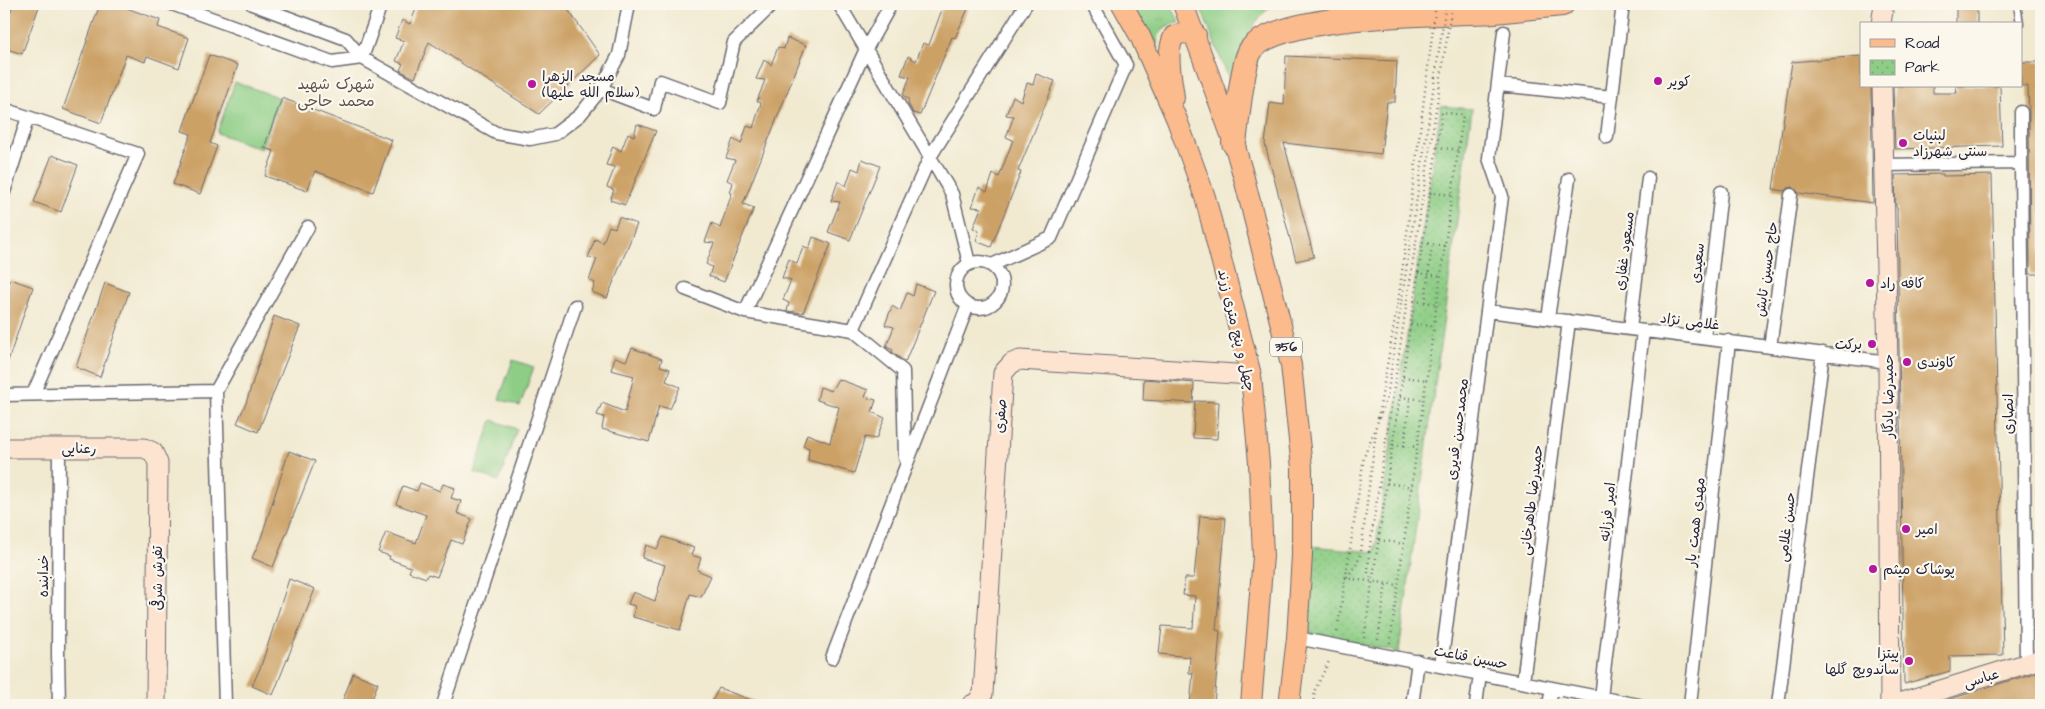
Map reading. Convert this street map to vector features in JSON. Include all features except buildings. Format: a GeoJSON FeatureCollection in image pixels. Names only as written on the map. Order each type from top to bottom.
{"type":"FeatureCollection","features":[{"type":"Feature","properties":{"kind":"highway"},"geometry":{"type":"LineString","coordinates":[[1447,4],[1499,21]]}},
{"type":"Feature","properties":{"kind":"highway"},"geometry":{"type":"LineString","coordinates":[[1234,143],[1245,66],[1251,50],[1267,36],[1288,28],[1313,23],[1376,17],[1499,21],[1562,4]]}},
{"type":"Feature","properties":{"kind":"main road","name":"چهل و پنج متری زرند"},"geometry":{"type":"LineString","coordinates":[[1122,4],[1140,36],[1178,120],[1205,197],[1250,375],[1259,463],[1263,556],[1251,705]]}},
{"type":"Feature","properties":{"kind":"main road","name":"356"},"geometry":{"type":"LineString","coordinates":[[1183,4],[1196,35],[1234,143],[1247,187],[1291,365],[1302,468],[1302,555],[1297,638],[1289,705]]}},
{"type":"Feature","properties":{"kind":"main road"},"geometry":{"type":"LineString","coordinates":[[1178,120],[1170,64],[1170,44],[1174,36],[1183,33],[1196,35]]}},
{"type":"Feature","properties":{"kind":"street"},"geometry":{"type":"LineString","coordinates":[[172,4],[332,62],[362,58]]}},
{"type":"Feature","properties":{"kind":"street"},"geometry":{"type":"LineString","coordinates":[[252,4],[346,39],[362,58],[496,133],[530,139],[555,134],[580,115],[601,89],[619,55],[629,4]]}},
{"type":"Feature","properties":{"kind":"street"},"geometry":{"type":"LineString","coordinates":[[362,58],[380,4]]}},
{"type":"Feature","properties":{"kind":"street"},"geometry":{"type":"LineString","coordinates":[[601,89],[654,109],[660,81],[720,103],[734,42],[773,4]]}},
{"type":"Feature","properties":{"kind":"street"},"geometry":{"type":"LineString","coordinates":[[839,4],[952,194],[969,263]]}},
{"type":"Feature","properties":{"kind":"street"},"geometry":{"type":"LineString","coordinates":[[745,312],[866,49],[891,4]]}},
{"type":"Feature","properties":{"kind":"street"},"geometry":{"type":"LineString","coordinates":[[852,330],[930,157],[1026,4]]}},
{"type":"Feature","properties":{"kind":"street"},"geometry":{"type":"LineString","coordinates":[[992,265],[1051,238],[1126,65],[1092,4]]}},
{"type":"Feature","properties":{"kind":"street"},"geometry":{"type":"LineString","coordinates":[[1607,137],[1623,4]]}},
{"type":"Feature","properties":{"kind":"street"},"geometry":{"type":"LineString","coordinates":[[1881,22],[1884,4]]}},
{"type":"Feature","properties":{"kind":"street"},"geometry":{"type":"LineString","coordinates":[[1499,21],[1499,85],[1612,96]]}},
{"type":"Feature","properties":{"kind":"street","name":"محمدحسن قدیری"},"geometry":{"type":"LineString","coordinates":[[1441,666],[1502,196],[1488,158],[1499,85]]}},
{"type":"Feature","properties":{"kind":"street","name":"حمیدرضا یادگار"},"geometry":{"type":"LineString","coordinates":[[1882,88],[1888,362],[1891,705]]}},
{"type":"Feature","properties":{"kind":"street"},"geometry":{"type":"LineString","coordinates":[[4,109],[138,154],[33,394]]}},
{"type":"Feature","properties":{"kind":"street","name":"انصاری"},"geometry":{"type":"LineString","coordinates":[[2020,112],[2033,661]]}},
{"type":"Feature","properties":{"kind":"street"},"geometry":{"type":"LineString","coordinates":[[4,192],[28,117]]}},
{"type":"Feature","properties":{"kind":"street"},"geometry":{"type":"LineString","coordinates":[[1884,165],[2021,163]]}},
{"type":"Feature","properties":{"kind":"street","name":"مسعود غفاری"},"geometry":{"type":"LineString","coordinates":[[1630,329],[1648,178]]}},
{"type":"Feature","properties":{"kind":"street"},"geometry":{"type":"LineString","coordinates":[[1548,318],[1569,179]]}},
{"type":"Feature","properties":{"kind":"street","name":"سعيدی"},"geometry":{"type":"LineString","coordinates":[[1704,338],[1720,192]]}},
{"type":"Feature","properties":{"kind":"street","name":"حاج حسین تابش"},"geometry":{"type":"LineString","coordinates":[[1770,347],[1791,195]]}},
{"type":"Feature","properties":{"kind":"street"},"geometry":{"type":"LineString","coordinates":[[225,705],[216,391],[308,227]]}},
{"type":"Feature","properties":{"kind":"street"},"geometry":{"type":"LineString","coordinates":[[977,261],[992,265],[1002,279],[1000,295],[989,306],[982,308],[968,306],[958,295],[956,281],[962,268],[969,263],[977,261]]}},
{"type":"Feature","properties":{"kind":"street"},"geometry":{"type":"LineString","coordinates":[[685,290],[745,312],[852,330],[903,371],[905,466]]}},
{"type":"Feature","properties":{"kind":"street"},"geometry":{"type":"LineString","coordinates":[[443,705],[576,306]]}},
{"type":"Feature","properties":{"kind":"street"},"geometry":{"type":"LineString","coordinates":[[832,658],[968,306]]}},
{"type":"Feature","properties":{"kind":"street","name":"غلامی نژاد"},"geometry":{"type":"LineString","coordinates":[[1488,311],[1888,362]]}},
{"type":"Feature","properties":{"kind":"street","name":"حمیدرضا طاهرخانی"},"geometry":{"type":"LineString","coordinates":[[1523,682],[1569,321]]}},
{"type":"Feature","properties":{"kind":"street","name":"امیر فرزانه"},"geometry":{"type":"LineString","coordinates":[[1601,698],[1643,330]]}},
{"type":"Feature","properties":{"kind":"street","name":"مهدی همت یار"},"geometry":{"type":"LineString","coordinates":[[1690,705],[1729,341]]}},
{"type":"Feature","properties":{"kind":"street","name":"حسن غلامی"},"geometry":{"type":"LineString","coordinates":[[1778,705],[1823,354]]}},
{"type":"Feature","properties":{"kind":"street","name":"صفری"},"geometry":{"type":"LineString","coordinates":[[971,705],[976,703],[983,694],[1003,372],[1012,363],[1020,360],[1250,375]]}},
{"type":"Feature","properties":{"kind":"street"},"geometry":{"type":"LineString","coordinates":[[4,395],[216,391]]}},
{"type":"Feature","properties":{"kind":"street","name":"رعنایی"},"geometry":{"type":"LineString","coordinates":[[4,448],[144,448],[153,452]]}},
{"type":"Feature","properties":{"kind":"street","name":"خدابنده"},"geometry":{"type":"LineString","coordinates":[[59,448],[59,705]]}},
{"type":"Feature","properties":{"kind":"street","name":"تفرش شرقی"},"geometry":{"type":"LineString","coordinates":[[153,452],[158,464],[156,705]]}},
{"type":"Feature","properties":{"kind":"street","name":"حسین قناعت"},"geometry":{"type":"LineString","coordinates":[[1297,638],[1523,682],[1601,698],[1614,703],[1639,705]]}},
{"type":"Feature","properties":{"kind":"street"},"geometry":{"type":"LineString","coordinates":[[1412,705],[1418,661]]}},
{"type":"Feature","properties":{"kind":"street","name":"عباسی"},"geometry":{"type":"LineString","coordinates":[[1891,705],[2033,661]]}},
{"type":"Feature","properties":{"kind":"street"},"geometry":{"type":"LineString","coordinates":[[1476,705],[1480,674]]}},
{"type":"Feature","properties":{"kind":"street"},"geometry":{"type":"LineString","coordinates":[[1549,705],[1552,688]]}},
{"type":"Feature","properties":{"kind":"lane"},"geometry":{"type":"LineString","coordinates":[[2017,4],[2020,22]]}},
{"type":"Feature","properties":{"kind":"path"},"geometry":{"type":"LineString","coordinates":[[1346,578],[1357,564],[1360,551],[1376,427],[1399,296],[1436,4]]}},
{"type":"Feature","properties":{"kind":"path"},"geometry":{"type":"LineString","coordinates":[[1312,705],[1315,690],[1330,660],[1335,645],[1364,457],[1387,398],[1447,4]]}},
{"type":"Feature","properties":{"kind":"path"},"geometry":{"type":"LineString","coordinates":[[1372,581],[1368,573],[1369,552],[1452,4]]}},
{"type":"Feature","properties":{"kind":"path"},"geometry":{"type":"LineString","coordinates":[[1442,112],[1463,115],[1458,150],[1391,643],[1364,640],[1442,112]]}},
{"type":"Feature","properties":{"kind":"path"},"geometry":{"type":"LineString","coordinates":[[1437,147],[1458,150]]}},
{"type":"Feature","properties":{"kind":"path"},"geometry":{"type":"LineString","coordinates":[[1430,193],[1452,195]]}},
{"type":"Feature","properties":{"kind":"path"},"geometry":{"type":"LineString","coordinates":[[1423,243],[1445,246]]}},
{"type":"Feature","properties":{"kind":"path"},"geometry":{"type":"LineString","coordinates":[[1425,302],[1432,244]]}},
{"type":"Feature","properties":{"kind":"path"},"geometry":{"type":"LineString","coordinates":[[1418,273],[1441,276]]}},
{"type":"Feature","properties":{"kind":"path"},"geometry":{"type":"LineString","coordinates":[[1414,301],[1437,304]]}},
{"type":"Feature","properties":{"kind":"path"},"geometry":{"type":"LineString","coordinates":[[1411,324],[1434,326]]}},
{"type":"Feature","properties":{"kind":"path"},"geometry":{"type":"LineString","coordinates":[[1403,377],[1427,380]]}},
{"type":"Feature","properties":{"kind":"path"},"geometry":{"type":"LineString","coordinates":[[1400,397],[1424,400]]}},
{"type":"Feature","properties":{"kind":"path"},"geometry":{"type":"LineString","coordinates":[[1404,446],[1410,398]]}},
{"type":"Feature","properties":{"kind":"path"},"geometry":{"type":"LineString","coordinates":[[1393,445],[1418,447]]}},
{"type":"Feature","properties":{"kind":"path"},"geometry":{"type":"LineString","coordinates":[[1387,483],[1412,487]]}},
{"type":"Feature","properties":{"kind":"path"},"geometry":{"type":"LineString","coordinates":[[1378,540],[1404,544]]}},
{"type":"Feature","properties":{"kind":"path"},"geometry":{"type":"LineString","coordinates":[[1346,578],[1399,585]]}},
{"type":"Feature","properties":{"kind":"path"},"geometry":{"type":"LineString","coordinates":[[1378,642],[1386,583]]}},
{"type":"Feature","properties":{"kind":"green space"},"geometry":{"type":"Polygon","coordinates":[[[1129,4],[1170,4],[1180,23],[1172,24],[1162,30],[1158,40],[1156,60],[1129,4]]]}},
{"type":"Feature","properties":{"kind":"green space"},"geometry":{"type":"Polygon","coordinates":[[[1199,4],[1273,4],[1256,23],[1245,41],[1232,87],[1199,4]]]}},
{"type":"Feature","properties":{"kind":"green space"},"geometry":{"type":"Polygon","coordinates":[[[235,82],[280,98],[261,149],[217,133],[235,82]]]}},
{"type":"Feature","properties":{"kind":"green space"},"geometry":{"type":"Polygon","coordinates":[[[1441,106],[1472,109],[1399,652],[1316,636],[1310,632],[1307,626],[1311,546],[1375,552],[1441,106]]]}},
{"type":"Feature","properties":{"kind":"green space"},"geometry":{"type":"Polygon","coordinates":[[[513,360],[534,367],[520,406],[499,399],[513,360]]]}},
{"type":"Feature","properties":{"kind":"green space"},"geometry":{"type":"Polygon","coordinates":[[[492,420],[517,429],[499,481],[474,472],[492,420]]]}},
{"type":"Feature","properties":{"kind":"place","name":"کویر"},"geometry":{"type":"Point","coordinates":[1658,81]}},
{"type":"Feature","properties":{"kind":"place","name":"مسجد الزهرا (سلام الله علیها)"},"geometry":{"type":"Point","coordinates":[532,84]}},
{"type":"Feature","properties":{"kind":"place","name":"لبنیات سنتی شهرزاد"},"geometry":{"type":"Point","coordinates":[1903,143]}},
{"type":"Feature","properties":{"kind":"place","name":"کافه راد"},"geometry":{"type":"Point","coordinates":[1870,283]}},
{"type":"Feature","properties":{"kind":"place","name":"برکت"},"geometry":{"type":"Point","coordinates":[1872,344]}},
{"type":"Feature","properties":{"kind":"place","name":"کاوندی"},"geometry":{"type":"Point","coordinates":[1907,362]}},
{"type":"Feature","properties":{"kind":"place","name":"امیر"},"geometry":{"type":"Point","coordinates":[1906,529]}},
{"type":"Feature","properties":{"kind":"place","name":"پوشاک میثم"},"geometry":{"type":"Point","coordinates":[1873,569]}},
{"type":"Feature","properties":{"kind":"place","name":"پیتزا ساندویچ گلها"},"geometry":{"type":"Point","coordinates":[1909,661]}},
{"type":"Feature","properties":{"kind":"district","name":"شهرک شهید محمد حاجی"},"geometry":{"type":"Point","coordinates":[336,92]}}]}
